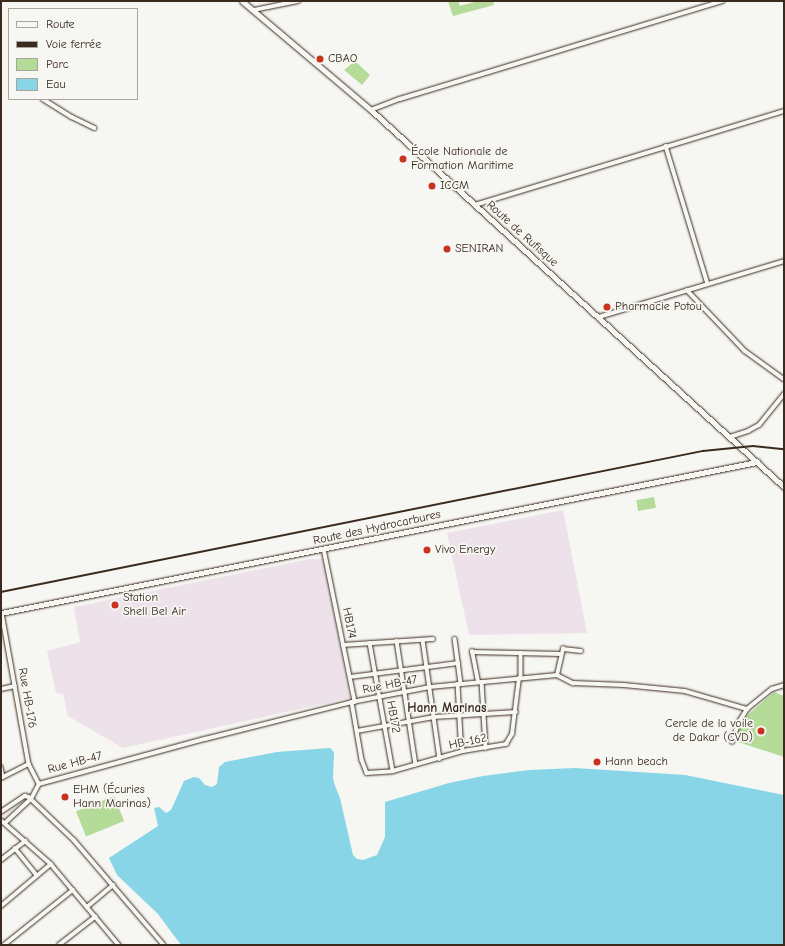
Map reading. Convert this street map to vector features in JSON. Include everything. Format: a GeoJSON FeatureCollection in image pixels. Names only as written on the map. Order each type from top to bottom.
{"type":"FeatureCollection","features":[{"type":"Feature","properties":{"kind":"main road","name":"Route de Rufisque"},"geometry":{"type":"LineString","coordinates":[[242,1],[371,110],[784,487]]}},
{"type":"Feature","properties":{"kind":"street"},"geometry":{"type":"LineString","coordinates":[[254,10],[298,1]]}},
{"type":"Feature","properties":{"kind":"street"},"geometry":{"type":"LineString","coordinates":[[371,110],[400,99],[722,1]]}},
{"type":"Feature","properties":{"kind":"street"},"geometry":{"type":"LineString","coordinates":[[45,100],[72,117],[96,128]]}},
{"type":"Feature","properties":{"kind":"street"},"geometry":{"type":"LineString","coordinates":[[474,205],[784,111]]}},
{"type":"Feature","properties":{"kind":"street"},"geometry":{"type":"LineString","coordinates":[[666,146],[708,284]]}},
{"type":"Feature","properties":{"kind":"street"},"geometry":{"type":"LineString","coordinates":[[599,317],[784,261]]}},
{"type":"Feature","properties":{"kind":"street"},"geometry":{"type":"LineString","coordinates":[[687,290],[745,351],[784,379]]}},
{"type":"Feature","properties":{"kind":"street"},"geometry":{"type":"LineString","coordinates":[[730,438],[748,432],[759,425],[784,394]]}},
{"type":"Feature","properties":{"kind":"street","name":"Route des Hydrocarbures"},"geometry":{"type":"LineString","coordinates":[[2,613],[757,462]]}},
{"type":"Feature","properties":{"kind":"street","name":"HB174"},"geometry":{"type":"LineString","coordinates":[[324,549],[350,677],[362,760],[367,773]]}},
{"type":"Feature","properties":{"kind":"street","name":"Rue HB-176"},"geometry":{"type":"LineString","coordinates":[[2,613],[29,764],[39,784]]}},
{"type":"Feature","properties":{"kind":"street"},"geometry":{"type":"LineString","coordinates":[[343,645],[433,639]]}},
{"type":"Feature","properties":{"kind":"street"},"geometry":{"type":"LineString","coordinates":[[455,639],[458,663],[459,714],[463,751]]}},
{"type":"Feature","properties":{"kind":"street"},"geometry":{"type":"LineString","coordinates":[[423,640],[440,759]]}},
{"type":"Feature","properties":{"kind":"street"},"geometry":{"type":"LineString","coordinates":[[397,641],[416,765]]}},
{"type":"Feature","properties":{"kind":"street","name":"HB172"},"geometry":{"type":"LineString","coordinates":[[370,643],[393,771]]}},
{"type":"Feature","properties":{"kind":"street"},"geometry":{"type":"LineString","coordinates":[[557,675],[562,649],[581,651]]}},
{"type":"Feature","properties":{"kind":"street"},"geometry":{"type":"LineString","coordinates":[[486,748],[480,682],[472,652],[562,654]]}},
{"type":"Feature","properties":{"kind":"street","name":"HB-162"},"geometry":{"type":"LineString","coordinates":[[367,773],[393,771],[440,759],[463,751],[503,746],[510,741],[516,712],[521,653]]}},
{"type":"Feature","properties":{"kind":"street"},"geometry":{"type":"LineString","coordinates":[[350,677],[458,663]]}},
{"type":"Feature","properties":{"kind":"street","name":"Rue HB-47"},"geometry":{"type":"LineString","coordinates":[[39,784],[205,739],[353,702],[430,687],[557,675],[573,683],[624,685],[685,691],[748,709]]}},
{"type":"Feature","properties":{"kind":"street"},"geometry":{"type":"LineString","coordinates":[[732,742],[739,722],[748,709],[772,689],[784,685]]}},
{"type":"Feature","properties":{"kind":"street"},"geometry":{"type":"LineString","coordinates":[[1,689],[15,686]]}},
{"type":"Feature","properties":{"kind":"street"},"geometry":{"type":"LineString","coordinates":[[357,731],[409,720],[459,714],[516,712]]}},
{"type":"Feature","properties":{"kind":"street"},"geometry":{"type":"LineString","coordinates":[[1,767],[2,777],[29,764]]}},
{"type":"Feature","properties":{"kind":"street"},"geometry":{"type":"LineString","coordinates":[[39,784],[31,799],[3,822],[51,864],[116,944]]}},
{"type":"Feature","properties":{"kind":"street"},"geometry":{"type":"LineString","coordinates":[[1,812],[25,796],[31,799],[74,840],[164,945]]}},
{"type":"Feature","properties":{"kind":"street"},"geometry":{"type":"LineString","coordinates":[[1,860],[25,841]]}},
{"type":"Feature","properties":{"kind":"street"},"geometry":{"type":"LineString","coordinates":[[15,848],[37,875]]}},
{"type":"Feature","properties":{"kind":"street"},"geometry":{"type":"LineString","coordinates":[[1,906],[51,864]]}},
{"type":"Feature","properties":{"kind":"street"},"geometry":{"type":"LineString","coordinates":[[86,907],[113,885]]}},
{"type":"Feature","properties":{"kind":"street"},"geometry":{"type":"LineString","coordinates":[[4,945],[73,890]]}},
{"type":"Feature","properties":{"kind":"street"},"geometry":{"type":"LineString","coordinates":[[59,945],[95,917]]}},
{"type":"Feature","properties":{"kind":"shaded area"},"geometry":{"type":"Polygon","coordinates":[[[563,510],[587,633],[469,635],[447,533],[563,510]]]}},
{"type":"Feature","properties":{"kind":"shaded area"},"geometry":{"type":"Polygon","coordinates":[[[310,559],[323,559],[350,698],[123,748],[68,716],[63,694],[56,693],[47,651],[80,642],[74,607],[310,559]]]}},
{"type":"Feature","properties":{"kind":"green space"},"geometry":{"type":"Polygon","coordinates":[[[448,1],[458,1],[460,6],[478,1],[493,1],[494,5],[453,16],[448,1]]]}},
{"type":"Feature","properties":{"kind":"green space"},"geometry":{"type":"Polygon","coordinates":[[[355,61],[370,75],[362,85],[344,70],[355,61]]]}},
{"type":"Feature","properties":{"kind":"green space"},"geometry":{"type":"Polygon","coordinates":[[[654,497],[656,508],[638,511],[636,500],[654,497]]]}},
{"type":"Feature","properties":{"kind":"green space","name":"Cercle de la voile de Dakar (CVD)"},"geometry":{"type":"Polygon","coordinates":[[[774,692],[784,696],[784,757],[735,741],[742,720],[774,692]]]}},
{"type":"Feature","properties":{"kind":"green space"},"geometry":{"type":"Polygon","coordinates":[[[114,796],[124,821],[86,836],[76,811],[114,796]]]}},
{"type":"Feature","properties":{"kind":"water"},"geometry":{"type":"Polygon","coordinates":[[[330,748],[334,752],[333,778],[340,798],[353,855],[357,859],[363,860],[377,855],[385,837],[385,802],[449,783],[483,776],[529,770],[575,768],[685,775],[784,795],[784,945],[181,945],[158,914],[117,875],[109,858],[158,826],[154,808],[159,807],[166,813],[171,810],[184,781],[194,777],[199,778],[205,785],[212,787],[217,784],[219,767],[225,762],[277,752],[330,748]]]}},
{"type":"Feature","properties":{"kind":"railway"},"geometry":{"type":"LineString","coordinates":[[1,592],[703,451],[753,446],[784,449]]}},
{"type":"Feature","properties":{"kind":"place","name":"CBAO"},"geometry":{"type":"Point","coordinates":[320,59]}},
{"type":"Feature","properties":{"kind":"place","name":"École Nationale de Formation Maritime"},"geometry":{"type":"Point","coordinates":[403,159]}},
{"type":"Feature","properties":{"kind":"place","name":"ICCM"},"geometry":{"type":"Point","coordinates":[432,186]}},
{"type":"Feature","properties":{"kind":"place","name":"SENIRAN"},"geometry":{"type":"Point","coordinates":[447,249]}},
{"type":"Feature","properties":{"kind":"place","name":"Pharmacie Potou"},"geometry":{"type":"Point","coordinates":[607,307]}},
{"type":"Feature","properties":{"kind":"place","name":"Vivo Energy"},"geometry":{"type":"Point","coordinates":[427,550]}},
{"type":"Feature","properties":{"kind":"place","name":"Station Shell Bel Air"},"geometry":{"type":"Point","coordinates":[115,605]}},
{"type":"Feature","properties":{"kind":"place","name":"Cercle de la voile de Dakar (CVD)"},"geometry":{"type":"Point","coordinates":[761,731]}},
{"type":"Feature","properties":{"kind":"place","name":"Hann beach"},"geometry":{"type":"Point","coordinates":[597,762]}},
{"type":"Feature","properties":{"kind":"place","name":"EHM (Écuries Hann Marinas)"},"geometry":{"type":"Point","coordinates":[65,797]}},
{"type":"Feature","properties":{"kind":"district","name":"Hann Marinas"},"geometry":{"type":"Point","coordinates":[447,708]}}]}
